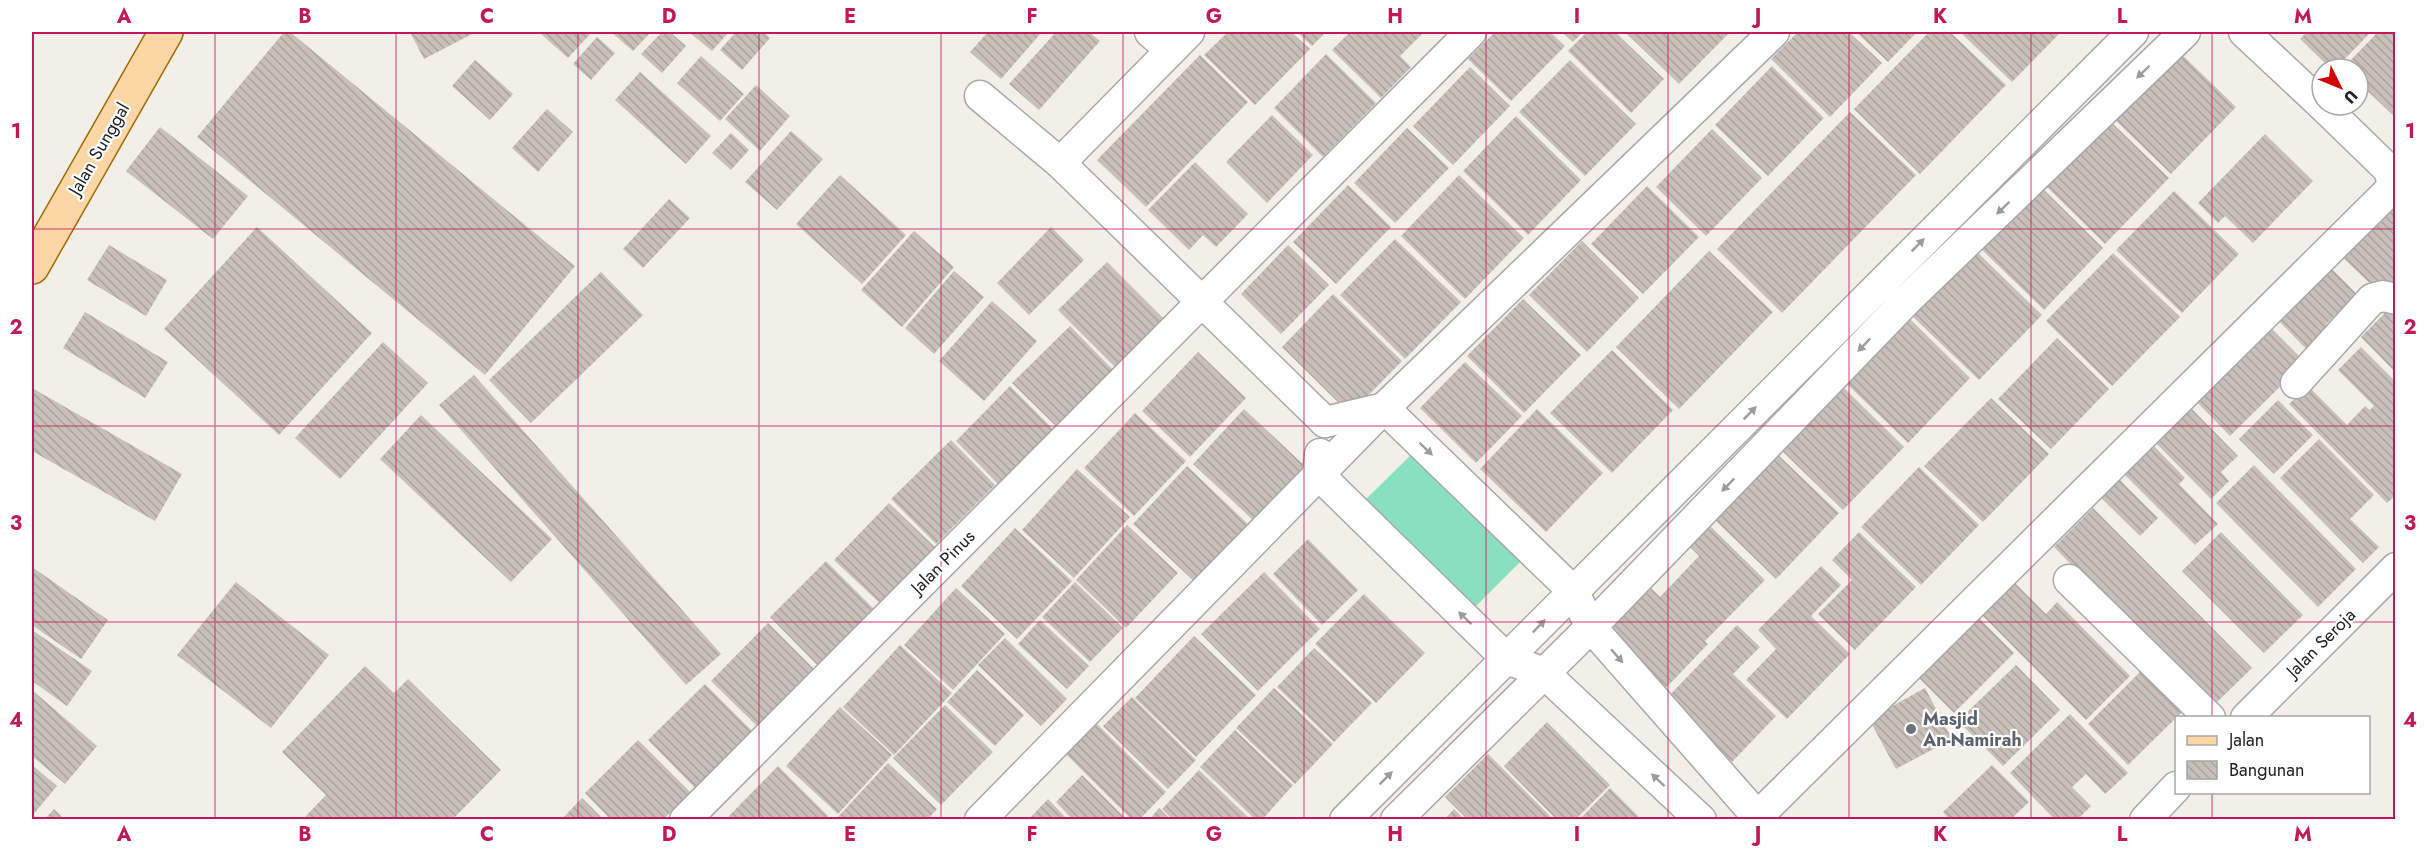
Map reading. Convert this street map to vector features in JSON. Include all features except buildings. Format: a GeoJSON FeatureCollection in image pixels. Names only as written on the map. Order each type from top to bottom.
{"type":"FeatureCollection","features":[{"type":"Feature","properties":{"kind":"main road","name":"Jalan Sunggal"},"geometry":{"type":"LineString","coordinates":[[32,267],[166,32]]}},
{"type":"Feature","properties":{"kind":"street","name":"Jalan Pinus"},"geometry":{"type":"LineString","coordinates":[[685,819],[1470,32]]}},
{"type":"Feature","properties":{"kind":"street"},"geometry":{"type":"LineString","coordinates":[[980,819],[1384,408],[1774,32]]}},
{"type":"Feature","properties":{"kind":"street"},"geometry":{"type":"LineString","coordinates":[[1345,819],[1507,659],[1881,281],[2133,32]]}},
{"type":"Feature","properties":{"kind":"street"},"geometry":{"type":"LineString","coordinates":[[1396,819],[1591,627],[1906,301],[2185,32]]}},
{"type":"Feature","properties":{"kind":"street"},"geometry":{"type":"LineString","coordinates":[[2244,32],[2310,94]]}},
{"type":"Feature","properties":{"kind":"street"},"geometry":{"type":"LineString","coordinates":[[1059,164],[1170,38]]}},
{"type":"Feature","properties":{"kind":"street"},"geometry":{"type":"LineString","coordinates":[[980,96],[1059,164],[1325,422]]}},
{"type":"Feature","properties":{"kind":"street"},"geometry":{"type":"LineString","coordinates":[[1384,408],[1573,591],[1591,627],[1756,818],[2389,191],[2392,184],[2390,171],[2334,117]]}},
{"type":"Feature","properties":{"kind":"street"},"geometry":{"type":"LineString","coordinates":[[1881,281],[1906,301]]}},
{"type":"Feature","properties":{"kind":"street"},"geometry":{"type":"LineString","coordinates":[[2296,383],[2372,299],[2383,296],[2396,299]]}},
{"type":"Feature","properties":{"kind":"street"},"geometry":{"type":"LineString","coordinates":[[1325,422],[1384,408]]}},
{"type":"Feature","properties":{"kind":"street"},"geometry":{"type":"LineString","coordinates":[[1318,474],[1325,422]]}},
{"type":"Feature","properties":{"kind":"street"},"geometry":{"type":"LineString","coordinates":[[1318,474],[1507,659],[1544,673],[1701,819]]}},
{"type":"Feature","properties":{"kind":"street","name":"Jalan Seroja"},"geometry":{"type":"LineString","coordinates":[[2247,716],[2396,568]]}},
{"type":"Feature","properties":{"kind":"street"},"geometry":{"type":"LineString","coordinates":[[2069,580],[2209,716]]}},
{"type":"Feature","properties":{"kind":"street"},"geometry":{"type":"LineString","coordinates":[[2145,819],[2175,789]]}},
{"type":"Feature","properties":{"kind":"green space"},"geometry":{"type":"Polygon","coordinates":[[[1418,448],[1525,557],[1465,617],[1357,508],[1418,448]]]}},
{"type":"Feature","properties":{"kind":"place","name":"Masjid An-Namirah"},"geometry":{"type":"Point","coordinates":[1911,729]}}]}
